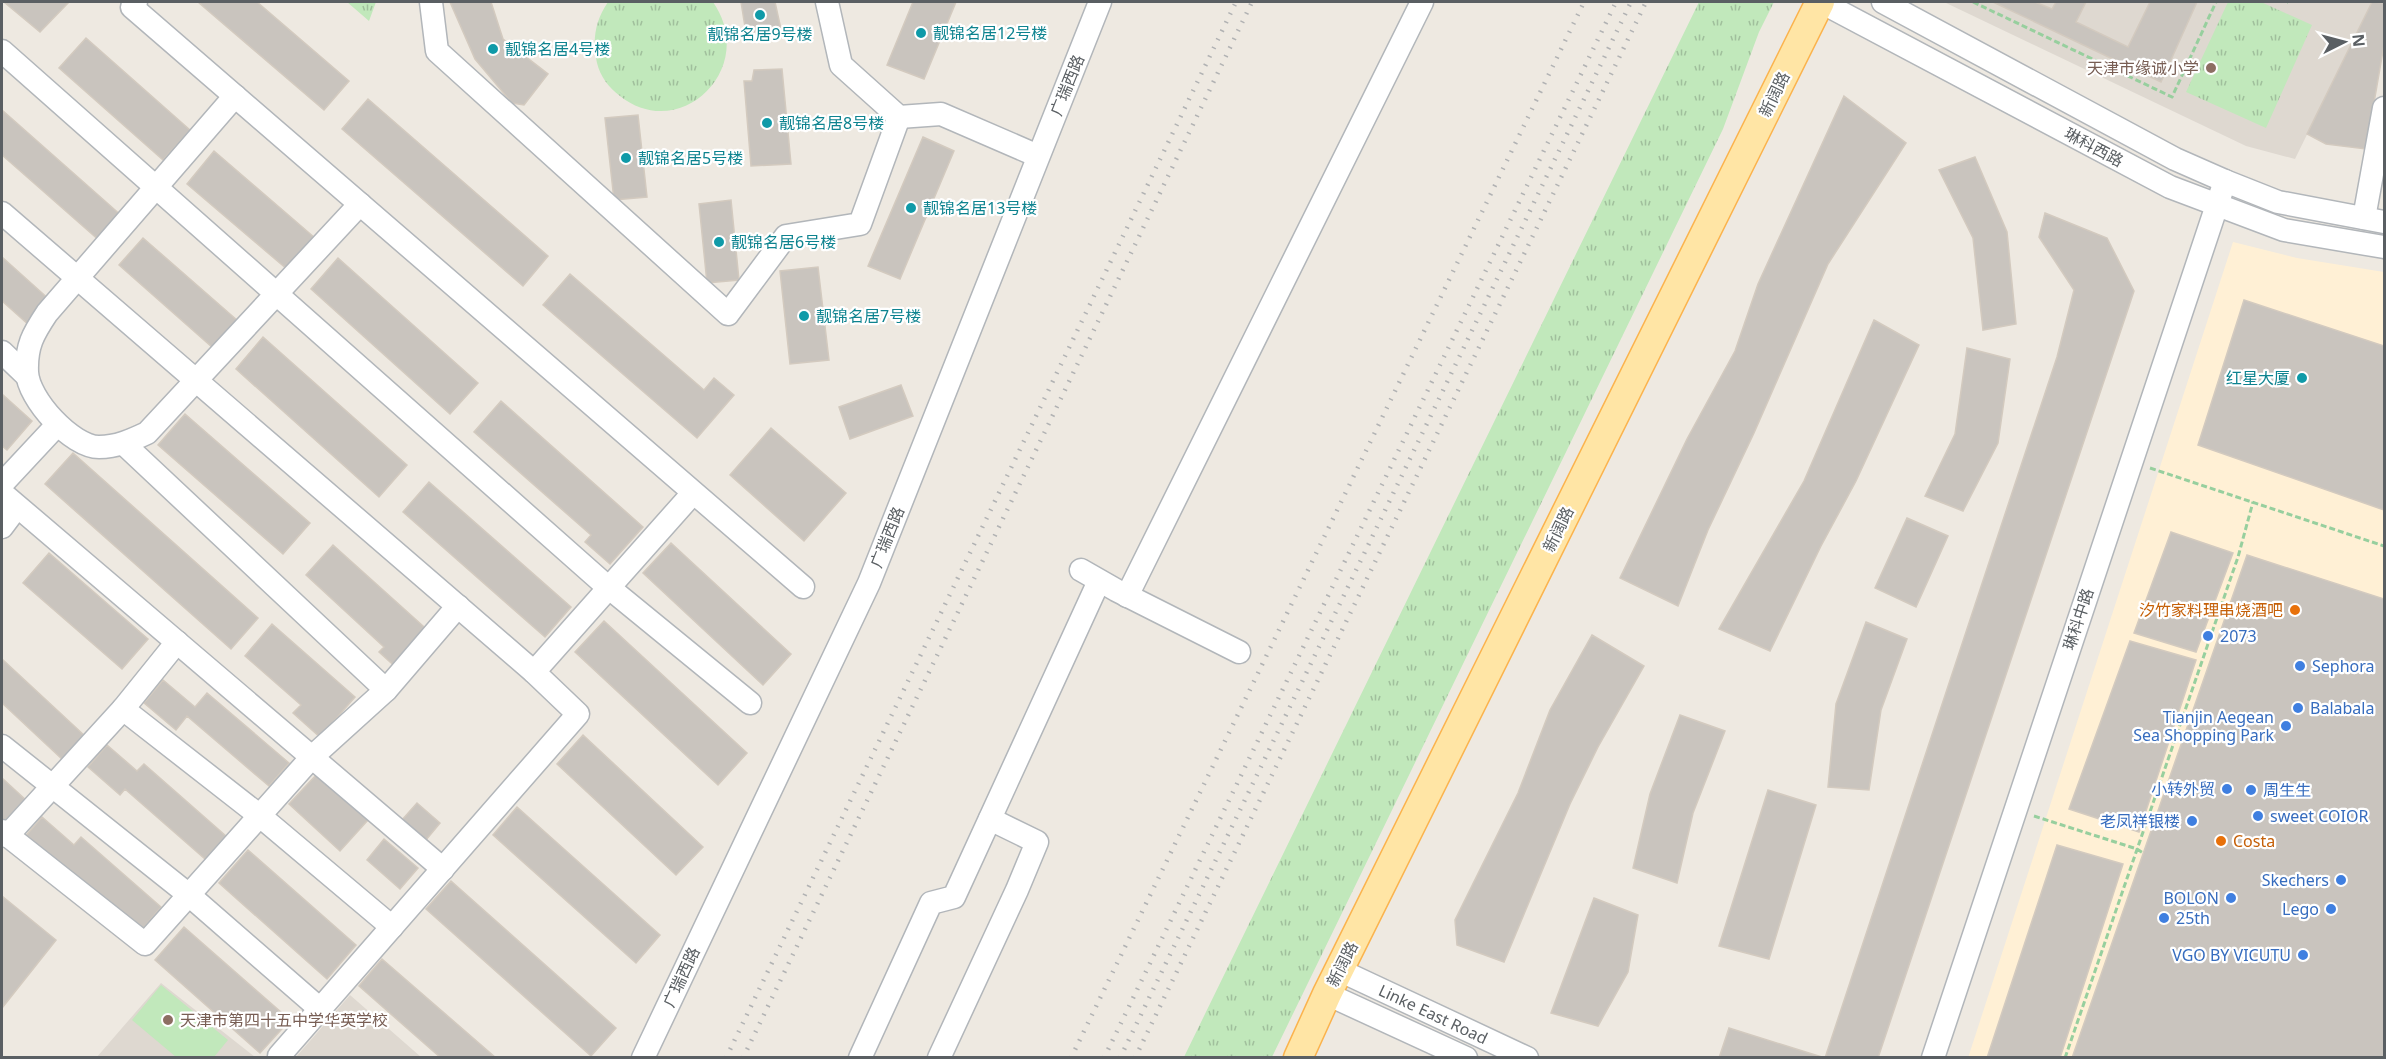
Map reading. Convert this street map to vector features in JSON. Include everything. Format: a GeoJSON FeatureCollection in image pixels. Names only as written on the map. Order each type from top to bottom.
{"type":"FeatureCollection","features":[{"type":"Feature","properties":{"kind":"main road","name":"新阔路"},"geometry":{"type":"LineString","coordinates":[[1298,1058],[1333,982],[1821,2]]}},
{"type":"Feature","properties":{"kind":"street"},"geometry":{"type":"LineString","coordinates":[[136,2],[132,7],[802,587]]}},
{"type":"Feature","properties":{"kind":"street"},"geometry":{"type":"LineString","coordinates":[[431,2],[437,51],[728,314],[786,236],[860,224],[899,117]]}},
{"type":"Feature","properties":{"kind":"street"},"geometry":{"type":"LineString","coordinates":[[827,2],[841,65],[899,117],[941,114],[1038,156]]}},
{"type":"Feature","properties":{"kind":"street","name":"广瑞西路"},"geometry":{"type":"LineString","coordinates":[[643,1058],[869,583],[1100,2]]}},
{"type":"Feature","properties":{"kind":"street"},"geometry":{"type":"LineString","coordinates":[[1127,596],[1422,2]]}},
{"type":"Feature","properties":{"kind":"street","name":"琳科西路"},"geometry":{"type":"LineString","coordinates":[[1821,2],[2170,187],[2284,230],[2385,247]]}},
{"type":"Feature","properties":{"kind":"street","name":"琳科西路"},"geometry":{"type":"LineString","coordinates":[[1883,2],[2175,159],[2229,183],[2278,202],[2374,220]]}},
{"type":"Feature","properties":{"kind":"street"},"geometry":{"type":"LineString","coordinates":[[2,51],[609,588],[750,703]]}},
{"type":"Feature","properties":{"kind":"street"},"geometry":{"type":"LineString","coordinates":[[26,375],[30,339],[47,313],[235,96]]}},
{"type":"Feature","properties":{"kind":"street"},"geometry":{"type":"LineString","coordinates":[[2374,220],[2385,108]]}},
{"type":"Feature","properties":{"kind":"street","name":"琳科中路"},"geometry":{"type":"LineString","coordinates":[[1933,1058],[2229,183]]}},
{"type":"Feature","properties":{"kind":"street"},"geometry":{"type":"LineString","coordinates":[[2,352],[26,375],[42,409],[66,434],[97,448],[124,444],[147,433],[360,204]]}},
{"type":"Feature","properties":{"kind":"street","name":"琳科中路"},"geometry":{"type":"LineString","coordinates":[[1944,1058],[2140,465],[2221,206]]}},
{"type":"Feature","properties":{"kind":"street"},"geometry":{"type":"LineString","coordinates":[[2,213],[458,606],[579,714],[279,1056]]}},
{"type":"Feature","properties":{"kind":"street"},"geometry":{"type":"LineString","coordinates":[[2,484],[57,424]]}},
{"type":"Feature","properties":{"kind":"street"},"geometry":{"type":"LineString","coordinates":[[124,444],[386,690]]}},
{"type":"Feature","properties":{"kind":"street"},"geometry":{"type":"LineString","coordinates":[[534,672],[693,493]]}},
{"type":"Feature","properties":{"kind":"street"},"geometry":{"type":"LineString","coordinates":[[2,527],[9,500],[443,869]]}},
{"type":"Feature","properties":{"kind":"street"},"geometry":{"type":"LineString","coordinates":[[860,1058],[931,903],[954,897],[990,819],[1090,576],[1239,652]]}},
{"type":"Feature","properties":{"kind":"street"},"geometry":{"type":"LineString","coordinates":[[177,642],[123,709],[53,788],[4,833],[145,944],[312,757],[386,690],[458,606]]}},
{"type":"Feature","properties":{"kind":"street"},"geometry":{"type":"LineString","coordinates":[[123,709],[260,816],[392,927]]}},
{"type":"Feature","properties":{"kind":"street"},"geometry":{"type":"LineString","coordinates":[[2,746],[189,895],[320,1009]]}},
{"type":"Feature","properties":{"kind":"street"},"geometry":{"type":"LineString","coordinates":[[939,1058],[1037,842],[990,819]]}},
{"type":"Feature","properties":{"kind":"street","name":"Linke East Road"},"geometry":{"type":"LineString","coordinates":[[1333,982],[1466,1058]]}},
{"type":"Feature","properties":{"kind":"street","name":"Linke East Road"},"geometry":{"type":"LineString","coordinates":[[1333,982],[1527,1058]]}},
{"type":"Feature","properties":{"kind":"path"},"geometry":{"type":"LineString","coordinates":[[1973,2],[2172,97],[2216,2]]}},
{"type":"Feature","properties":{"kind":"path"},"geometry":{"type":"LineString","coordinates":[[2140,465],[2385,546]]}},
{"type":"Feature","properties":{"kind":"path"},"geometry":{"type":"LineString","coordinates":[[2066,1058],[2238,557],[2253,502]]}},
{"type":"Feature","properties":{"kind":"path"},"geometry":{"type":"LineString","coordinates":[[2025,813],[2137,849],[2143,853]]}},
{"type":"Feature","properties":{"kind":"shaded area","name":"天津市缘诚小学"},"geometry":{"type":"Polygon","coordinates":[[[1944,2],[2372,2],[2295,159],[2246,146],[1944,2]]]}},
{"type":"Feature","properties":{"kind":"shaded area"},"geometry":{"type":"Polygon","coordinates":[[[2233,242],[2297,258],[2384,272],[2384,1057],[1968,1058],[2233,242]]]}},
{"type":"Feature","properties":{"kind":"shaded area","name":"天津市第四十五中学华英学校"},"geometry":{"type":"Polygon","coordinates":[[[161,983],[255,1057],[96,1058],[161,983]]]}},
{"type":"Feature","properties":{"kind":"shaded area","name":"天津市第四十五中学华英学校"},"geometry":{"type":"Polygon","coordinates":[[[350,995],[421,1057],[296,1057],[350,995]]]}},
{"type":"Feature","properties":{"kind":"green space"},"geometry":{"type":"Polygon","coordinates":[[[347,2],[376,2],[369,21],[347,2]]]}},
{"type":"Feature","properties":{"kind":"green space"},"geometry":{"type":"Polygon","coordinates":[[[608,2],[713,2],[725,27],[726,51],[720,73],[706,92],[688,105],[666,111],[643,108],[616,93],[600,73],[595,46],[597,24],[608,2]]]}},
{"type":"Feature","properties":{"kind":"green space"},"geometry":{"type":"Polygon","coordinates":[[[1699,2],[1774,2],[1759,32],[1723,129],[1272,1057],[1184,1057],[1699,2]]]}},
{"type":"Feature","properties":{"kind":"green space"},"geometry":{"type":"Polygon","coordinates":[[[2228,2],[2261,2],[2312,25],[2266,128],[2186,92],[2228,2]]]}},
{"type":"Feature","properties":{"kind":"green space","name":"天津市第四十五中学华英学校"},"geometry":{"type":"Polygon","coordinates":[[[161,985],[228,1040],[214,1057],[176,1057],[132,1020],[161,985]]]}},
{"type":"Feature","properties":{"kind":"building"},"geometry":{"type":"Polygon","coordinates":[[[4,2],[69,2],[40,32],[4,2]]]}},
{"type":"Feature","properties":{"kind":"building"},"geometry":{"type":"Polygon","coordinates":[[[198,2],[257,2],[349,81],[324,110],[198,2]]]}},
{"type":"Feature","properties":{"kind":"building","name":"靓锦名居4号楼"},"geometry":{"type":"Polygon","coordinates":[[[450,2],[491,2],[503,39],[548,74],[524,105],[512,103],[475,59],[450,2]]]}},
{"type":"Feature","properties":{"kind":"building","name":"靓锦名居9号楼"},"geometry":{"type":"Polygon","coordinates":[[[741,2],[775,2],[781,29],[746,33],[741,2]]]}},
{"type":"Feature","properties":{"kind":"building","name":"靓锦名居12号楼"},"geometry":{"type":"Polygon","coordinates":[[[913,2],[956,2],[924,79],[887,65],[913,2]]]}},
{"type":"Feature","properties":{"kind":"building"},"geometry":{"type":"Polygon","coordinates":[[[1993,2],[2035,2],[2052,9],[2056,2],[2086,2],[2076,22],[2128,47],[2150,2],[2197,2],[2161,82],[1993,2]]]}},
{"type":"Feature","properties":{"kind":"building"},"geometry":{"type":"Polygon","coordinates":[[[2372,2],[2384,3],[2384,45],[2366,149],[2326,144],[2307,134],[2372,2]]]}},
{"type":"Feature","properties":{"kind":"building"},"geometry":{"type":"Polygon","coordinates":[[[86,38],[190,130],[163,160],[59,68],[86,38]]]}},
{"type":"Feature","properties":{"kind":"building","name":"靓锦名居8号楼"},"geometry":{"type":"Polygon","coordinates":[[[782,69],[791,164],[751,166],[744,81],[752,81],[754,70],[782,69]]]}},
{"type":"Feature","properties":{"kind":"building"},"geometry":{"type":"Polygon","coordinates":[[[1844,96],[1906,143],[1828,264],[1754,433],[1708,530],[1678,606],[1620,578],[1687,439],[1735,351],[1758,284],[1844,96]]]}},
{"type":"Feature","properties":{"kind":"building"},"geometry":{"type":"Polygon","coordinates":[[[368,99],[548,256],[523,286],[342,129],[368,99]]]}},
{"type":"Feature","properties":{"kind":"building"},"geometry":{"type":"Polygon","coordinates":[[[2,110],[123,217],[101,242],[2,155],[2,110]]]}},
{"type":"Feature","properties":{"kind":"building","name":"靓锦名居5号楼"},"geometry":{"type":"Polygon","coordinates":[[[638,115],[647,197],[614,200],[605,118],[638,115]]]}},
{"type":"Feature","properties":{"kind":"building","name":"靓锦名居13号楼"},"geometry":{"type":"Polygon","coordinates":[[[923,137],[954,151],[900,279],[868,266],[923,137]]]}},
{"type":"Feature","properties":{"kind":"building"},"geometry":{"type":"Polygon","coordinates":[[[214,151],[315,238],[288,270],[187,184],[214,151]]]}},
{"type":"Feature","properties":{"kind":"building"},"geometry":{"type":"Polygon","coordinates":[[[1975,157],[2007,232],[2016,324],[1983,330],[1973,238],[1939,170],[1975,157]]]}},
{"type":"Feature","properties":{"kind":"building","name":"靓锦名居6号楼"},"geometry":{"type":"Polygon","coordinates":[[[731,200],[739,280],[707,283],[699,204],[731,200]]]}},
{"type":"Feature","properties":{"kind":"building"},"geometry":{"type":"Polygon","coordinates":[[[2045,213],[2107,238],[2134,291],[1878,1058],[1825,1058],[2057,357],[2074,290],[2039,237],[2045,213]]]}},
{"type":"Feature","properties":{"kind":"building"},"geometry":{"type":"Polygon","coordinates":[[[143,238],[238,321],[213,348],[119,265],[143,238]]]}},
{"type":"Feature","properties":{"kind":"building"},"geometry":{"type":"Polygon","coordinates":[[[2,257],[51,301],[30,326],[2,301],[2,257]]]}},
{"type":"Feature","properties":{"kind":"building"},"geometry":{"type":"Polygon","coordinates":[[[338,258],[478,383],[450,414],[311,289],[338,258]]]}},
{"type":"Feature","properties":{"kind":"building","name":"靓锦名居7号楼"},"geometry":{"type":"Polygon","coordinates":[[[818,267],[829,360],[790,364],[780,271],[818,267]]]}},
{"type":"Feature","properties":{"kind":"building"},"geometry":{"type":"Polygon","coordinates":[[[570,274],[704,390],[714,378],[734,395],[697,438],[543,305],[570,274]]]}},
{"type":"Feature","properties":{"kind":"building","name":"红星大厦"},"geometry":{"type":"Polygon","coordinates":[[[2244,300],[2384,346],[2384,510],[2198,445],[2244,300]]]}},
{"type":"Feature","properties":{"kind":"building"},"geometry":{"type":"Polygon","coordinates":[[[1874,320],[1919,345],[1856,481],[1821,546],[1770,651],[1719,629],[1804,481],[1874,320]]]}},
{"type":"Feature","properties":{"kind":"building"},"geometry":{"type":"Polygon","coordinates":[[[263,337],[407,465],[379,497],[236,369],[263,337]]]}},
{"type":"Feature","properties":{"kind":"building"},"geometry":{"type":"Polygon","coordinates":[[[1967,348],[2010,359],[1998,443],[1963,511],[1925,496],[1955,434],[1967,348]]]}},
{"type":"Feature","properties":{"kind":"building"},"geometry":{"type":"Polygon","coordinates":[[[901,385],[913,416],[850,439],[839,407],[901,385]]]}},
{"type":"Feature","properties":{"kind":"building"},"geometry":{"type":"Polygon","coordinates":[[[2,394],[32,421],[7,450],[2,446],[2,394]]]}},
{"type":"Feature","properties":{"kind":"building"},"geometry":{"type":"Polygon","coordinates":[[[501,401],[643,527],[610,564],[585,542],[591,535],[474,432],[501,401]]]}},
{"type":"Feature","properties":{"kind":"building"},"geometry":{"type":"Polygon","coordinates":[[[185,414],[310,523],[283,554],[158,445],[185,414]]]}},
{"type":"Feature","properties":{"kind":"building"},"geometry":{"type":"Polygon","coordinates":[[[771,428],[846,493],[804,541],[730,475],[771,428]]]}},
{"type":"Feature","properties":{"kind":"building"},"geometry":{"type":"Polygon","coordinates":[[[73,453],[258,618],[231,649],[45,484],[73,453]]]}},
{"type":"Feature","properties":{"kind":"building"},"geometry":{"type":"Polygon","coordinates":[[[429,482],[571,607],[545,637],[403,512],[429,482]]]}},
{"type":"Feature","properties":{"kind":"building"},"geometry":{"type":"Polygon","coordinates":[[[1907,518],[1948,536],[1916,607],[1875,588],[1907,518]]]}},
{"type":"Feature","properties":{"kind":"building"},"geometry":{"type":"Polygon","coordinates":[[[2171,532],[2233,553],[2196,652],[2134,633],[2171,532]]]}},
{"type":"Feature","properties":{"kind":"building"},"geometry":{"type":"Polygon","coordinates":[[[671,543],[791,654],[763,685],[643,573],[671,543]]]}},
{"type":"Feature","properties":{"kind":"building"},"geometry":{"type":"Polygon","coordinates":[[[333,545],[433,635],[400,671],[379,652],[384,647],[306,575],[333,545]]]}},
{"type":"Feature","properties":{"kind":"building"},"geometry":{"type":"Polygon","coordinates":[[[49,553],[148,639],[122,669],[23,583],[49,553]]]}},
{"type":"Feature","properties":{"kind":"building","name":"Tianjin Aegean Sea Shopping Park"},"geometry":{"type":"Polygon","coordinates":[[[2247,555],[2384,599],[2384,1058],[2072,1058],[2247,555]]]}},
{"type":"Feature","properties":{"kind":"building"},"geometry":{"type":"Polygon","coordinates":[[[604,621],[747,753],[718,785],[575,652],[604,621]]]}},
{"type":"Feature","properties":{"kind":"building"},"geometry":{"type":"Polygon","coordinates":[[[1866,622],[1907,639],[1881,710],[1869,790],[1828,787],[1836,704],[1866,622]]]}},
{"type":"Feature","properties":{"kind":"building"},"geometry":{"type":"Polygon","coordinates":[[[272,624],[355,697],[333,722],[336,724],[322,739],[293,713],[301,705],[245,656],[272,624]]]}},
{"type":"Feature","properties":{"kind":"building"},"geometry":{"type":"Polygon","coordinates":[[[1592,635],[1644,666],[1598,747],[1570,804],[1504,962],[1457,945],[1455,920],[1518,793],[1550,710],[1592,635]]]}},
{"type":"Feature","properties":{"kind":"building"},"geometry":{"type":"Polygon","coordinates":[[[2130,641],[2196,660],[2139,832],[2069,809],[2130,641]]]}},
{"type":"Feature","properties":{"kind":"building"},"geometry":{"type":"Polygon","coordinates":[[[2,659],[86,737],[64,761],[2,703],[2,659]]]}},
{"type":"Feature","properties":{"kind":"building"},"geometry":{"type":"Polygon","coordinates":[[[163,680],[195,707],[207,693],[289,763],[269,786],[187,716],[176,730],[144,703],[163,680]]]}},
{"type":"Feature","properties":{"kind":"building"},"geometry":{"type":"Polygon","coordinates":[[[1680,715],[1725,731],[1693,813],[1677,883],[1633,868],[1650,794],[1680,715]]]}},
{"type":"Feature","properties":{"kind":"building"},"geometry":{"type":"Polygon","coordinates":[[[583,735],[703,847],[676,875],[557,764],[583,735]]]}},
{"type":"Feature","properties":{"kind":"building"},"geometry":{"type":"Polygon","coordinates":[[[107,745],[137,771],[144,764],[226,836],[205,859],[125,789],[120,795],[88,767],[107,745]]]}},
{"type":"Feature","properties":{"kind":"building"},"geometry":{"type":"Polygon","coordinates":[[[317,774],[368,820],[340,851],[289,804],[317,774]]]}},
{"type":"Feature","properties":{"kind":"building"},"geometry":{"type":"Polygon","coordinates":[[[2,778],[27,801],[6,825],[2,821],[2,778]]]}},
{"type":"Feature","properties":{"kind":"building"},"geometry":{"type":"Polygon","coordinates":[[[1768,790],[1816,805],[1769,959],[1719,946],[1768,790]]]}},
{"type":"Feature","properties":{"kind":"building"},"geometry":{"type":"Polygon","coordinates":[[[417,803],[440,823],[426,840],[402,820],[417,803]]]}},
{"type":"Feature","properties":{"kind":"building"},"geometry":{"type":"Polygon","coordinates":[[[517,807],[660,935],[636,963],[493,835],[517,807]]]}},
{"type":"Feature","properties":{"kind":"building"},"geometry":{"type":"Polygon","coordinates":[[[42,817],[74,845],[81,837],[161,907],[140,932],[60,863],[56,868],[23,839],[42,817]]]}},
{"type":"Feature","properties":{"kind":"building"},"geometry":{"type":"Polygon","coordinates":[[[384,839],[418,868],[400,889],[367,860],[384,839]]]}},
{"type":"Feature","properties":{"kind":"building"},"geometry":{"type":"Polygon","coordinates":[[[2057,845],[2123,864],[2060,1058],[1987,1058],[2057,845]]]}},
{"type":"Feature","properties":{"kind":"building"},"geometry":{"type":"Polygon","coordinates":[[[248,850],[356,945],[327,979],[219,883],[248,850]]]}},
{"type":"Feature","properties":{"kind":"building"},"geometry":{"type":"Polygon","coordinates":[[[451,881],[616,1028],[591,1056],[426,909],[451,881]]]}},
{"type":"Feature","properties":{"kind":"building"},"geometry":{"type":"Polygon","coordinates":[[[2,896],[56,940],[2,1008],[2,896]]]}},
{"type":"Feature","properties":{"kind":"building"},"geometry":{"type":"Polygon","coordinates":[[[1594,898],[1638,915],[1628,972],[1598,1026],[1551,1013],[1594,898]]]}},
{"type":"Feature","properties":{"kind":"building"},"geometry":{"type":"Polygon","coordinates":[[[184,927],[290,1020],[260,1053],[155,960],[184,927]]]}},
{"type":"Feature","properties":{"kind":"building"},"geometry":{"type":"Polygon","coordinates":[[[382,959],[496,1058],[441,1058],[359,986],[382,959]]]}},
{"type":"Feature","properties":{"kind":"building"},"geometry":{"type":"Polygon","coordinates":[[[1729,1028],[1825,1058],[1719,1058],[1729,1028]]]}},
{"type":"Feature","properties":{"kind":"railway"},"geometry":{"type":"LineString","coordinates":[[726,1058],[1236,2]]}},
{"type":"Feature","properties":{"kind":"railway"},"geometry":{"type":"LineString","coordinates":[[743,1058],[1252,2]]}},
{"type":"Feature","properties":{"kind":"railway"},"geometry":{"type":"LineString","coordinates":[[1071,1058],[1584,2]]}},
{"type":"Feature","properties":{"kind":"railway"},"geometry":{"type":"LineString","coordinates":[[1104,1058],[1616,2]]}},
{"type":"Feature","properties":{"kind":"railway"},"geometry":{"type":"LineString","coordinates":[[1120,1058],[1631,2]]}},
{"type":"Feature","properties":{"kind":"railway"},"geometry":{"type":"LineString","coordinates":[[1135,1058],[1646,2]]}},
{"type":"Feature","properties":{"kind":"place","name":"靓锦名居9号楼"},"geometry":{"type":"Point","coordinates":[760,15]}},
{"type":"Feature","properties":{"kind":"place","name":"靓锦名居12号楼"},"geometry":{"type":"Point","coordinates":[921,33]}},
{"type":"Feature","properties":{"kind":"place","name":"靓锦名居4号楼"},"geometry":{"type":"Point","coordinates":[493,49]}},
{"type":"Feature","properties":{"kind":"place","name":"天津市缘诚小学"},"geometry":{"type":"Point","coordinates":[2211,68]}},
{"type":"Feature","properties":{"kind":"place","name":"靓锦名居8号楼"},"geometry":{"type":"Point","coordinates":[767,123]}},
{"type":"Feature","properties":{"kind":"place","name":"靓锦名居5号楼"},"geometry":{"type":"Point","coordinates":[626,158]}},
{"type":"Feature","properties":{"kind":"place","name":"靓锦名居13号楼"},"geometry":{"type":"Point","coordinates":[911,208]}},
{"type":"Feature","properties":{"kind":"place","name":"靓锦名居6号楼"},"geometry":{"type":"Point","coordinates":[719,242]}},
{"type":"Feature","properties":{"kind":"place","name":"靓锦名居7号楼"},"geometry":{"type":"Point","coordinates":[804,316]}},
{"type":"Feature","properties":{"kind":"place","name":"红星大厦"},"geometry":{"type":"Point","coordinates":[2302,378]}},
{"type":"Feature","properties":{"kind":"place","name":"汐竹家料理串烧酒吧"},"geometry":{"type":"Point","coordinates":[2295,610]}},
{"type":"Feature","properties":{"kind":"place","name":"2073"},"geometry":{"type":"Point","coordinates":[2208,636]}},
{"type":"Feature","properties":{"kind":"place","name":"Sephora"},"geometry":{"type":"Point","coordinates":[2300,666]}},
{"type":"Feature","properties":{"kind":"place","name":"Balabala"},"geometry":{"type":"Point","coordinates":[2298,708]}},
{"type":"Feature","properties":{"kind":"place","name":"Tianjin Aegean Sea Shopping Park"},"geometry":{"type":"Point","coordinates":[2286,726]}},
{"type":"Feature","properties":{"kind":"place","name":"小转外贸"},"geometry":{"type":"Point","coordinates":[2227,789]}},
{"type":"Feature","properties":{"kind":"place","name":"周生生"},"geometry":{"type":"Point","coordinates":[2251,790]}},
{"type":"Feature","properties":{"kind":"place","name":"sweet COIOR"},"geometry":{"type":"Point","coordinates":[2258,816]}},
{"type":"Feature","properties":{"kind":"place","name":"老凤祥银楼"},"geometry":{"type":"Point","coordinates":[2192,821]}},
{"type":"Feature","properties":{"kind":"place","name":"Costa"},"geometry":{"type":"Point","coordinates":[2221,841]}},
{"type":"Feature","properties":{"kind":"place","name":"Skechers"},"geometry":{"type":"Point","coordinates":[2341,880]}},
{"type":"Feature","properties":{"kind":"place","name":"BOLON"},"geometry":{"type":"Point","coordinates":[2231,898]}},
{"type":"Feature","properties":{"kind":"place","name":"Lego"},"geometry":{"type":"Point","coordinates":[2331,909]}},
{"type":"Feature","properties":{"kind":"place","name":"25th"},"geometry":{"type":"Point","coordinates":[2164,918]}},
{"type":"Feature","properties":{"kind":"place","name":"VGO BY VICUTU"},"geometry":{"type":"Point","coordinates":[2303,955]}},
{"type":"Feature","properties":{"kind":"place","name":"天津市第四十五中学华英学校"},"geometry":{"type":"Point","coordinates":[168,1020]}}]}
